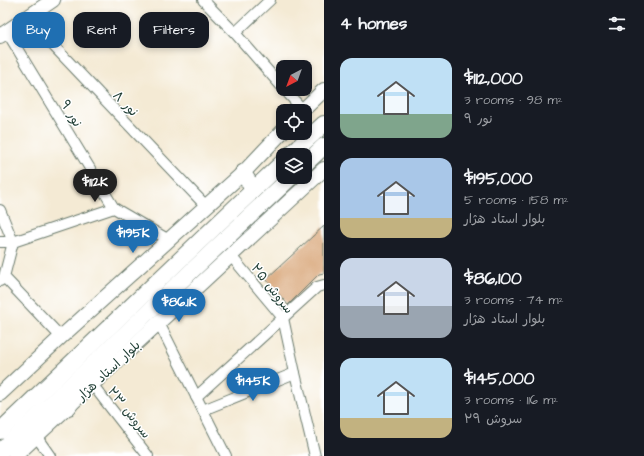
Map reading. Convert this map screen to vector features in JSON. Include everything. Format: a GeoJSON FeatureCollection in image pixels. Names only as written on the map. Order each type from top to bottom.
{"type":"FeatureCollection","features":[{"type":"Feature","properties":{"kind":"main road"},"geometry":{"type":"LineString","coordinates":[[36,12],[53,0]]}},
{"type":"Feature","properties":{"kind":"main road"},"geometry":{"type":"LineString","coordinates":[[3,34],[12,28]]}},
{"type":"Feature","properties":{"kind":"main road"},"geometry":{"type":"LineString","coordinates":[[309,104],[324,90]]}},
{"type":"Feature","properties":{"kind":"main road"},"geometry":{"type":"LineString","coordinates":[[298,148],[324,124]]}},
{"type":"Feature","properties":{"kind":"main road"},"geometry":{"type":"LineString","coordinates":[[0,394],[243,173],[276,138]]}},
{"type":"Feature","properties":{"kind":"main road"},"geometry":{"type":"LineString","coordinates":[[312,157],[324,146]]}},
{"type":"Feature","properties":{"kind":"main road"},"geometry":{"type":"LineString","coordinates":[[0,431],[276,168]]}},
{"type":"Feature","properties":{"kind":"main road","name":"بلوار استاد هژار"},"geometry":{"type":"LineString","coordinates":[[15,456],[324,169]]}},
{"type":"Feature","properties":{"kind":"main road"},"geometry":{"type":"LineString","coordinates":[[243,173],[253,189]]}},
{"type":"Feature","properties":{"kind":"main road","name":"بلوار استاد هژار"},"geometry":{"type":"LineString","coordinates":[[0,452],[284,184]]}},
{"type":"Feature","properties":{"kind":"main road"},"geometry":{"type":"LineString","coordinates":[[68,407],[99,358]]}},
{"type":"Feature","properties":{"kind":"street"},"geometry":{"type":"LineString","coordinates":[[203,0],[276,79]]}},
{"type":"Feature","properties":{"kind":"street"},"geometry":{"type":"LineString","coordinates":[[235,33],[270,0]]}},
{"type":"Feature","properties":{"kind":"street","name":"نور ۹"},"geometry":{"type":"LineString","coordinates":[[3,34],[114,208]]}},
{"type":"Feature","properties":{"kind":"street","name":"نور ۸"},"geometry":{"type":"LineString","coordinates":[[56,48],[206,206]]}},
{"type":"Feature","properties":{"kind":"street"},"geometry":{"type":"LineString","coordinates":[[290,96],[297,104]]}},
{"type":"Feature","properties":{"kind":"street"},"geometry":{"type":"LineString","coordinates":[[0,242],[13,242],[114,208],[169,240]]}},
{"type":"Feature","properties":{"kind":"street"},"geometry":{"type":"LineString","coordinates":[[0,210],[13,242],[2,279],[61,337]]}},
{"type":"Feature","properties":{"kind":"street","name":"سروش ۲۵"},"geometry":{"type":"LineString","coordinates":[[231,256],[283,318],[294,374],[314,456]]}},
{"type":"Feature","properties":{"kind":"street"},"geometry":{"type":"LineString","coordinates":[[196,396],[317,287],[324,285]]}},
{"type":"Feature","properties":{"kind":"street"},"geometry":{"type":"LineString","coordinates":[[159,323],[226,456]]}},
{"type":"Feature","properties":{"kind":"street"},"geometry":{"type":"LineString","coordinates":[[203,410],[294,374]]}},
{"type":"Feature","properties":{"kind":"street","name":"سروش ۲۳"},"geometry":{"type":"LineString","coordinates":[[92,384],[148,456]]}},
{"type":"Feature","properties":{"kind":"street"},"geometry":{"type":"LineString","coordinates":[[36,436],[50,456]]}},
{"type":"Feature","properties":{"kind":"building"},"geometry":{"type":"Polygon","coordinates":[[[324,226],[324,273],[319,274],[288,305],[266,279],[324,226]]]}}]}
